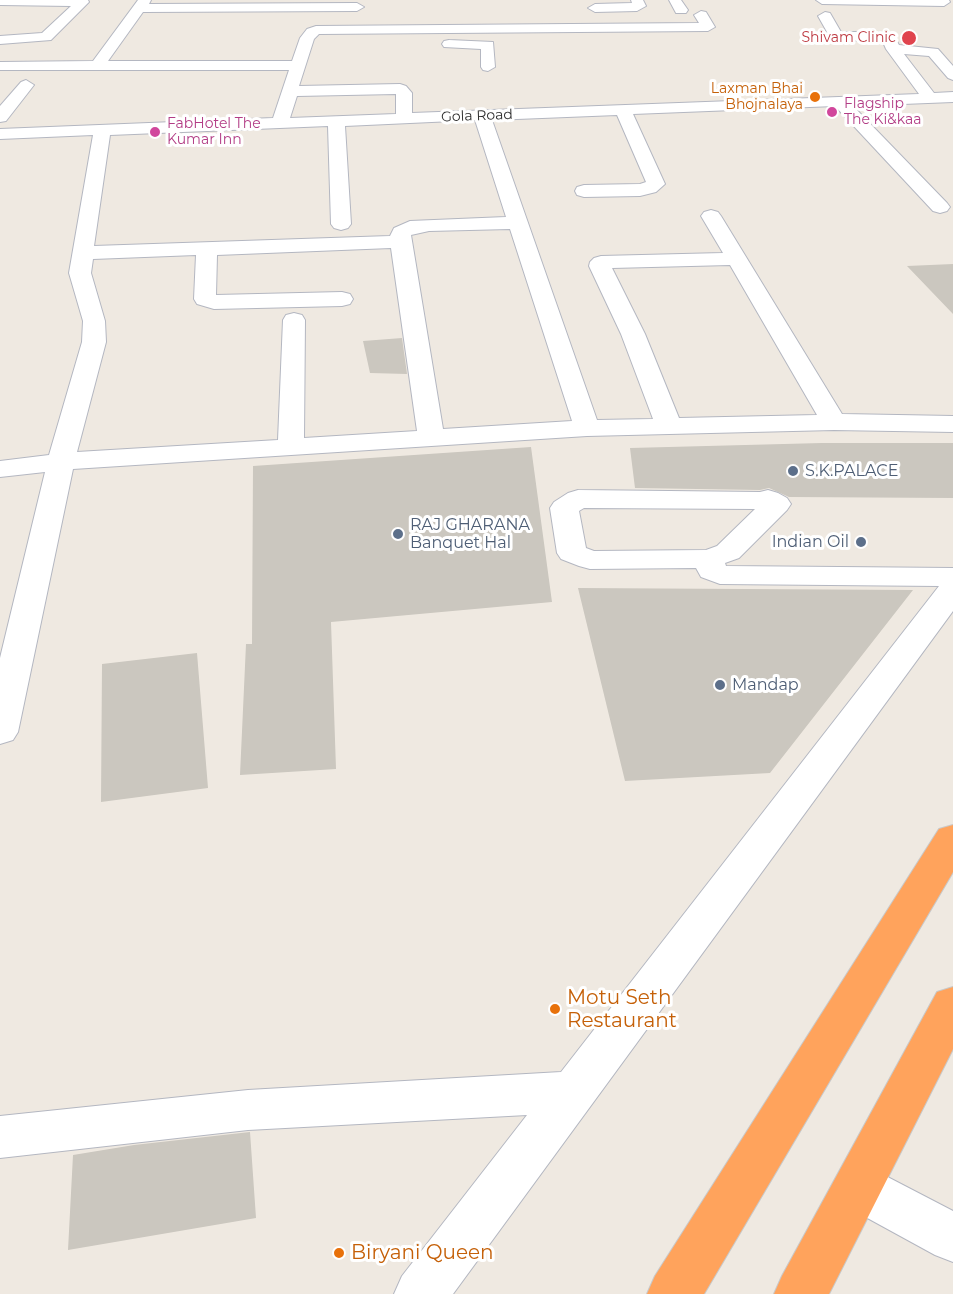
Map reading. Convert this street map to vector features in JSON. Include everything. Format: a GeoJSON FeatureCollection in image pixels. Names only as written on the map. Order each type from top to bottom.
{"type":"FeatureCollection","features":[{"type":"Feature","properties":{"kind":"highway"},"geometry":{"type":"LineString","coordinates":[[674,1294],[953,839]]}},
{"type":"Feature","properties":{"kind":"highway"},"geometry":{"type":"LineString","coordinates":[[801,1294],[953,1005]]}},
{"type":"Feature","properties":{"kind":"street"},"geometry":{"type":"LineString","coordinates":[[580,8],[634,8],[639,6],[637,0]]}},
{"type":"Feature","properties":{"kind":"street"},"geometry":{"type":"LineString","coordinates":[[822,0],[946,1]]}},
{"type":"Feature","properties":{"kind":"street"},"geometry":{"type":"LineString","coordinates":[[0,1],[82,2],[46,37],[0,40]]}},
{"type":"Feature","properties":{"kind":"street"},"geometry":{"type":"LineString","coordinates":[[99,64],[121,30],[143,4],[322,4],[368,8]]}},
{"type":"Feature","properties":{"kind":"street"},"geometry":{"type":"LineString","coordinates":[[280,123],[307,38],[306,30],[322,4]]}},
{"type":"Feature","properties":{"kind":"street"},"geometry":{"type":"LineString","coordinates":[[306,30],[708,27],[701,15]]}},
{"type":"Feature","properties":{"kind":"street"},"geometry":{"type":"LineString","coordinates":[[825,16],[836,36],[886,37],[930,98]]}},
{"type":"Feature","properties":{"kind":"street"},"geometry":{"type":"LineString","coordinates":[[449,29],[445,49],[488,45],[488,67]]}},
{"type":"Feature","properties":{"kind":"street"},"geometry":{"type":"LineString","coordinates":[[846,36],[856,51]]}},
{"type":"Feature","properties":{"kind":"street"},"geometry":{"type":"LineString","coordinates":[[893,49],[933,52],[953,75]]}},
{"type":"Feature","properties":{"kind":"street"},"geometry":{"type":"LineString","coordinates":[[0,66],[299,65]]}},
{"type":"Feature","properties":{"kind":"street"},"geometry":{"type":"LineString","coordinates":[[0,117],[26,85]]}},
{"type":"Feature","properties":{"kind":"street"},"geometry":{"type":"LineString","coordinates":[[289,91],[400,90],[404,93],[404,118]]}},
{"type":"Feature","properties":{"kind":"street","name":"Gola Road"},"geometry":{"type":"LineString","coordinates":[[0,134],[953,97]]}},
{"type":"Feature","properties":{"kind":"street"},"geometry":{"type":"LineString","coordinates":[[840,102],[940,207]]}},
{"type":"Feature","properties":{"kind":"street"},"geometry":{"type":"LineString","coordinates":[[584,191],[640,190],[656,184],[623,111]]}},
{"type":"Feature","properties":{"kind":"street"},"geometry":{"type":"LineString","coordinates":[[482,116],[492,154],[587,428]]}},
{"type":"Feature","properties":{"kind":"street"},"geometry":{"type":"LineString","coordinates":[[336,120],[340,224]]}},
{"type":"Feature","properties":{"kind":"street"},"geometry":{"type":"LineString","coordinates":[[0,732],[4,692],[61,461],[94,342],[94,321],[81,282],[82,253],[102,130]]}},
{"type":"Feature","properties":{"kind":"street"},"geometry":{"type":"LineString","coordinates":[[711,216],[834,422]]}},
{"type":"Feature","properties":{"kind":"street"},"geometry":{"type":"LineString","coordinates":[[431,437],[400,242],[402,232],[410,228],[517,223]]}},
{"type":"Feature","properties":{"kind":"street"},"geometry":{"type":"LineString","coordinates":[[82,253],[400,242]]}},
{"type":"Feature","properties":{"kind":"street"},"geometry":{"type":"LineString","coordinates":[[207,249],[205,299],[214,302],[342,299]]}},
{"type":"Feature","properties":{"kind":"street"},"geometry":{"type":"LineString","coordinates":[[669,426],[633,334],[600,266],[601,262],[735,259]]}},
{"type":"Feature","properties":{"kind":"street"},"geometry":{"type":"LineString","coordinates":[[291,446],[294,320]]}},
{"type":"Feature","properties":{"kind":"street"},"geometry":{"type":"LineString","coordinates":[[0,469],[61,461],[587,428],[834,422],[953,424]]}},
{"type":"Feature","properties":{"kind":"street"},"geometry":{"type":"LineString","coordinates":[[768,499],[777,504],[728,552],[709,559],[590,560],[580,557],[572,553],[564,508],[578,500],[763,501],[768,499]]}},
{"type":"Feature","properties":{"kind":"street"},"geometry":{"type":"LineString","coordinates":[[709,559],[712,571],[720,575],[953,577]]}},
{"type":"Feature","properties":{"kind":"street"},"geometry":{"type":"LineString","coordinates":[[421,1294],[953,589]]}},
{"type":"Feature","properties":{"kind":"street"},"geometry":{"type":"LineString","coordinates":[[0,1137],[248,1110],[548,1094],[576,1090]]}},
{"type":"Feature","properties":{"kind":"street"},"geometry":{"type":"LineString","coordinates":[[858,1187],[953,1238]]}},
{"type":"Feature","properties":{"kind":"building"},"geometry":{"type":"Polygon","coordinates":[[[953,264],[953,314],[907,266],[953,264]]]}},
{"type":"Feature","properties":{"kind":"building"},"geometry":{"type":"Polygon","coordinates":[[[402,338],[407,374],[370,373],[363,341],[402,338]]]}},
{"type":"Feature","properties":{"kind":"building","name":"S.K.PALACE"},"geometry":{"type":"Polygon","coordinates":[[[822,443],[953,443],[953,498],[789,497],[769,488],[760,490],[635,488],[630,448],[822,443]]]}},
{"type":"Feature","properties":{"kind":"building","name":"RAJ GHARANA Banquet Hal"},"geometry":{"type":"Polygon","coordinates":[[[531,447],[552,602],[331,622],[336,769],[240,775],[246,644],[252,644],[253,466],[531,447]]]}},
{"type":"Feature","properties":{"kind":"building","name":"Mandap"},"geometry":{"type":"Polygon","coordinates":[[[578,588],[913,590],[770,773],[625,781],[578,588]]]}},
{"type":"Feature","properties":{"kind":"building"},"geometry":{"type":"Polygon","coordinates":[[[197,653],[208,788],[101,802],[102,664],[197,653]]]}},
{"type":"Feature","properties":{"kind":"building"},"geometry":{"type":"Polygon","coordinates":[[[250,1132],[256,1218],[68,1250],[73,1155],[134,1145],[250,1132]]]}},
{"type":"Feature","properties":{"kind":"place","name":"Shivam Clinic"},"geometry":{"type":"Point","coordinates":[909,38]}},
{"type":"Feature","properties":{"kind":"place","name":"Laxman Bhai Bhojnalaya"},"geometry":{"type":"Point","coordinates":[815,97]}},
{"type":"Feature","properties":{"kind":"place","name":"Flagship The Ki&kaa"},"geometry":{"type":"Point","coordinates":[832,112]}},
{"type":"Feature","properties":{"kind":"place","name":"FabHotel The Kumar Inn"},"geometry":{"type":"Point","coordinates":[155,132]}},
{"type":"Feature","properties":{"kind":"place","name":"S.K.PALACE"},"geometry":{"type":"Point","coordinates":[793,471]}},
{"type":"Feature","properties":{"kind":"place","name":"RAJ GHARANA Banquet Hal"},"geometry":{"type":"Point","coordinates":[398,534]}},
{"type":"Feature","properties":{"kind":"place","name":"Indian Oil"},"geometry":{"type":"Point","coordinates":[861,542]}},
{"type":"Feature","properties":{"kind":"place","name":"Mandap"},"geometry":{"type":"Point","coordinates":[720,685]}},
{"type":"Feature","properties":{"kind":"place","name":"Motu Seth Restaurant"},"geometry":{"type":"Point","coordinates":[555,1009]}},
{"type":"Feature","properties":{"kind":"place","name":"Biryani Queen"},"geometry":{"type":"Point","coordinates":[339,1253]}}]}
